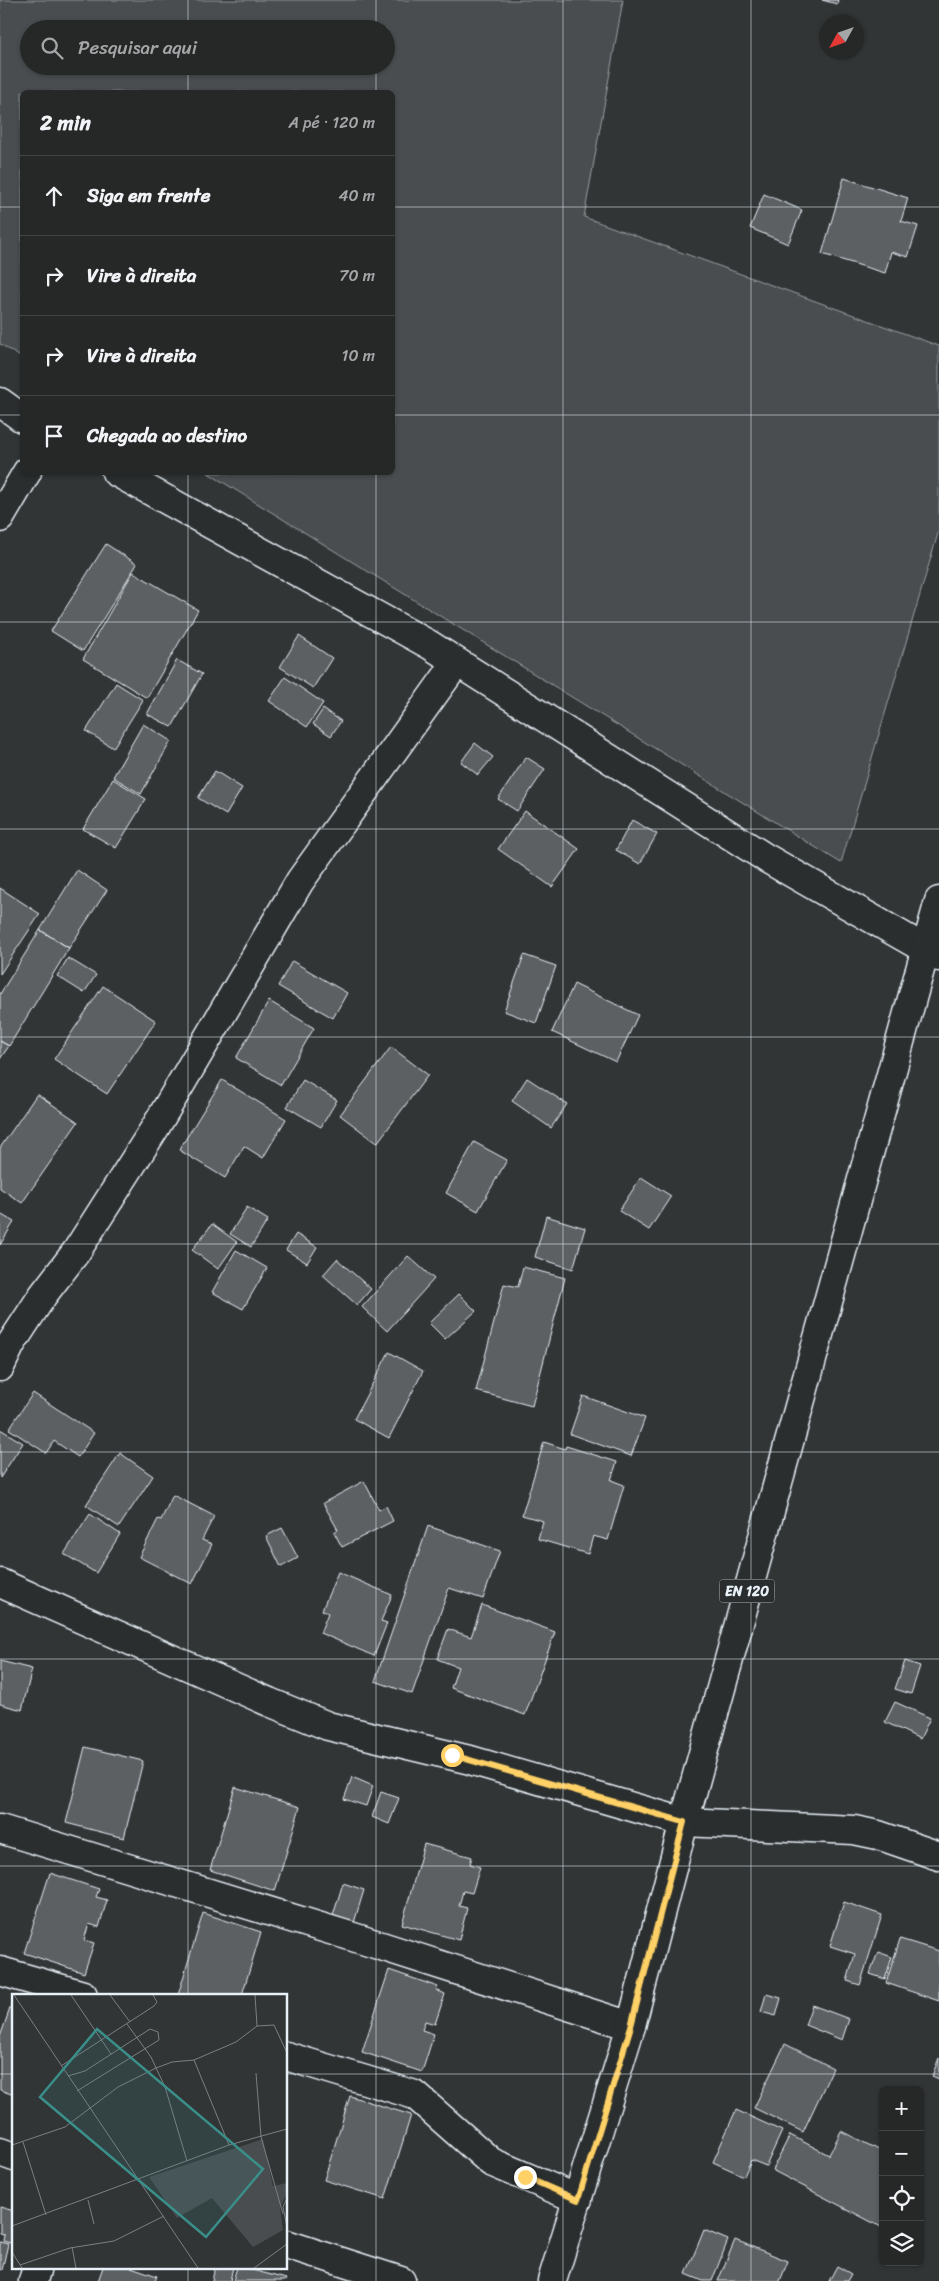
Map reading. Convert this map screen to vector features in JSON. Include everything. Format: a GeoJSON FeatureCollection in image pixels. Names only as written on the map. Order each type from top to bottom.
{"type":"FeatureCollection","features":[{"type":"Feature","properties":{"kind":"street"},"geometry":{"type":"LineString","coordinates":[[0,402],[20,417]]}},
{"type":"Feature","properties":{"kind":"street"},"geometry":{"type":"LineString","coordinates":[[0,518],[25,475]]}},
{"type":"Feature","properties":{"kind":"street"},"geometry":{"type":"LineString","coordinates":[[121,475],[430,645],[766,858],[932,953]]}},
{"type":"Feature","properties":{"kind":"street"},"geometry":{"type":"LineString","coordinates":[[0,1367],[12,1344],[43,1296],[76,1252],[155,1128],[300,881],[456,662]]}},
{"type":"Feature","properties":{"kind":"street","name":"EN 120"},"geometry":{"type":"LineString","coordinates":[[552,2281],[631,2026],[684,1822],[932,953],[939,901]]}},
{"type":"Feature","properties":{"kind":"street"},"geometry":{"type":"LineString","coordinates":[[0,1583],[269,1702],[328,1726],[470,1760],[684,1822],[854,1830],[878,1835],[939,1856]]}},
{"type":"Feature","properties":{"kind":"street"},"geometry":{"type":"LineString","coordinates":[[0,1829],[350,1936],[631,2026]]}},
{"type":"Feature","properties":{"kind":"street"},"geometry":{"type":"LineString","coordinates":[[0,1971],[80,1994]]}},
{"type":"Feature","properties":{"kind":"street"},"geometry":{"type":"LineString","coordinates":[[288,2057],[415,2095],[491,2162],[578,2200]]}},
{"type":"Feature","properties":{"kind":"street"},"geometry":{"type":"LineString","coordinates":[[0,2152],[12,2156]]}},
{"type":"Feature","properties":{"kind":"street"},"geometry":{"type":"LineString","coordinates":[[288,2245],[401,2281]]}},
{"type":"Feature","properties":{"kind":"street"},"geometry":{"type":"LineString","coordinates":[[33,2281],[37,2268]]}},
{"type":"Feature","properties":{"kind":"shaded area"},"geometry":{"type":"Polygon","coordinates":[[[0,0],[623,0],[584,217],[939,346],[939,530],[841,863],[211,475],[395,475],[395,90],[20,90],[20,357],[0,344],[0,0]]]}},
{"type":"Feature","properties":{"kind":"building"},"geometry":{"type":"Polygon","coordinates":[[[822,0],[838,0],[837,4],[822,0]]]}},
{"type":"Feature","properties":{"kind":"building"},"geometry":{"type":"Polygon","coordinates":[[[844,178],[908,198],[901,221],[918,226],[908,257],[891,252],[885,273],[822,254],[844,178]]]}},
{"type":"Feature","properties":{"kind":"building"},"geometry":{"type":"Polygon","coordinates":[[[764,194],[802,210],[788,244],[750,228],[764,194]]]}},
{"type":"Feature","properties":{"kind":"building"},"geometry":{"type":"Polygon","coordinates":[[[106,544],[137,564],[83,651],[51,631],[106,544]]]}},
{"type":"Feature","properties":{"kind":"building"},"geometry":{"type":"Polygon","coordinates":[[[133,572],[198,610],[147,698],[83,659],[133,572]]]}},
{"type":"Feature","properties":{"kind":"building"},"geometry":{"type":"Polygon","coordinates":[[[299,636],[332,658],[313,688],[280,667],[299,636]]]}},
{"type":"Feature","properties":{"kind":"building"},"geometry":{"type":"Polygon","coordinates":[[[177,660],[202,674],[172,727],[147,714],[177,660]]]}},
{"type":"Feature","properties":{"kind":"building"},"geometry":{"type":"Polygon","coordinates":[[[285,677],[323,703],[307,727],[269,701],[285,677]]]}},
{"type":"Feature","properties":{"kind":"building"},"geometry":{"type":"Polygon","coordinates":[[[116,683],[143,700],[113,748],[86,731],[116,683]]]}},
{"type":"Feature","properties":{"kind":"building"},"geometry":{"type":"Polygon","coordinates":[[[323,709],[341,721],[331,736],[313,724],[323,709]]]}},
{"type":"Feature","properties":{"kind":"building"},"geometry":{"type":"Polygon","coordinates":[[[143,724],[171,741],[141,794],[113,777],[143,724]]]}},
{"type":"Feature","properties":{"kind":"building"},"geometry":{"type":"Polygon","coordinates":[[[475,743],[493,757],[478,775],[461,762],[475,743]]]}},
{"type":"Feature","properties":{"kind":"building"},"geometry":{"type":"Polygon","coordinates":[[[526,757],[545,769],[517,811],[498,799],[526,757]]]}},
{"type":"Feature","properties":{"kind":"building"},"geometry":{"type":"Polygon","coordinates":[[[215,771],[242,788],[226,815],[198,798],[215,771]]]}},
{"type":"Feature","properties":{"kind":"building"},"geometry":{"type":"Polygon","coordinates":[[[113,779],[146,799],[116,848],[83,829],[113,779]]]}},
{"type":"Feature","properties":{"kind":"building"},"geometry":{"type":"Polygon","coordinates":[[[525,811],[579,849],[552,887],[498,849],[525,811]]]}},
{"type":"Feature","properties":{"kind":"building"},"geometry":{"type":"Polygon","coordinates":[[[632,820],[657,834],[640,864],[616,850],[632,820]]]}},
{"type":"Feature","properties":{"kind":"building"},"geometry":{"type":"Polygon","coordinates":[[[77,870],[107,890],[69,948],[40,930],[77,870]]]}},
{"type":"Feature","properties":{"kind":"building"},"geometry":{"type":"Polygon","coordinates":[[[0,888],[40,914],[0,974],[0,888]]]}},
{"type":"Feature","properties":{"kind":"building"},"geometry":{"type":"Polygon","coordinates":[[[40,930],[69,948],[9,1046],[0,1041],[0,994],[40,930]]]}},
{"type":"Feature","properties":{"kind":"building"},"geometry":{"type":"Polygon","coordinates":[[[524,955],[556,966],[536,1023],[504,1011],[524,955]]]}},
{"type":"Feature","properties":{"kind":"building"},"geometry":{"type":"Polygon","coordinates":[[[68,958],[96,975],[84,993],[57,976],[68,958]]]}},
{"type":"Feature","properties":{"kind":"building"},"geometry":{"type":"Polygon","coordinates":[[[292,961],[347,993],[333,1018],[278,986],[292,961]]]}},
{"type":"Feature","properties":{"kind":"building"},"geometry":{"type":"Polygon","coordinates":[[[574,984],[638,1015],[616,1062],[552,1032],[574,984]]]}},
{"type":"Feature","properties":{"kind":"building"},"geometry":{"type":"Polygon","coordinates":[[[103,986],[156,1021],[107,1094],[54,1059],[103,986]]]}},
{"type":"Feature","properties":{"kind":"building"},"geometry":{"type":"Polygon","coordinates":[[[269,1001],[314,1028],[281,1085],[236,1058],[269,1001]]]}},
{"type":"Feature","properties":{"kind":"building"},"geometry":{"type":"Polygon","coordinates":[[[0,1041],[9,1046],[0,1059],[0,1041]]]}},
{"type":"Feature","properties":{"kind":"building"},"geometry":{"type":"Polygon","coordinates":[[[391,1047],[428,1075],[377,1143],[340,1115],[391,1047]]]}},
{"type":"Feature","properties":{"kind":"building"},"geometry":{"type":"Polygon","coordinates":[[[527,1078],[567,1104],[551,1128],[512,1101],[527,1078]]]}},
{"type":"Feature","properties":{"kind":"building"},"geometry":{"type":"Polygon","coordinates":[[[222,1080],[286,1119],[263,1158],[244,1146],[225,1178],[179,1150],[222,1080]]]}},
{"type":"Feature","properties":{"kind":"building"},"geometry":{"type":"Polygon","coordinates":[[[303,1080],[337,1100],[321,1127],[287,1107],[303,1080]]]}},
{"type":"Feature","properties":{"kind":"building"},"geometry":{"type":"Polygon","coordinates":[[[37,1094],[78,1122],[22,1203],[0,1188],[0,1148],[37,1094]]]}},
{"type":"Feature","properties":{"kind":"building"},"geometry":{"type":"Polygon","coordinates":[[[474,1142],[507,1160],[478,1211],[446,1193],[474,1142]]]}},
{"type":"Feature","properties":{"kind":"building"},"geometry":{"type":"Polygon","coordinates":[[[641,1177],[671,1196],[649,1230],[619,1211],[641,1177]]]}},
{"type":"Feature","properties":{"kind":"building"},"geometry":{"type":"Polygon","coordinates":[[[247,1207],[268,1220],[251,1247],[230,1234],[247,1207]]]}},
{"type":"Feature","properties":{"kind":"building"},"geometry":{"type":"Polygon","coordinates":[[[0,1214],[14,1222],[0,1245],[0,1214]]]}},
{"type":"Feature","properties":{"kind":"building"},"geometry":{"type":"Polygon","coordinates":[[[546,1216],[585,1228],[573,1269],[535,1257],[546,1216]]]}},
{"type":"Feature","properties":{"kind":"building"},"geometry":{"type":"Polygon","coordinates":[[[212,1224],[237,1242],[218,1269],[192,1250],[212,1224]]]}},
{"type":"Feature","properties":{"kind":"building"},"geometry":{"type":"Polygon","coordinates":[[[296,1234],[317,1247],[307,1263],[286,1250],[296,1234]]]}},
{"type":"Feature","properties":{"kind":"building"},"geometry":{"type":"Polygon","coordinates":[[[236,1250],[267,1268],[243,1309],[212,1292],[236,1250]]]}},
{"type":"Feature","properties":{"kind":"building"},"geometry":{"type":"Polygon","coordinates":[[[408,1256],[434,1279],[387,1331],[362,1307],[408,1256]]]}},
{"type":"Feature","properties":{"kind":"building"},"geometry":{"type":"Polygon","coordinates":[[[337,1259],[371,1289],[357,1305],[323,1275],[337,1259]]]}},
{"type":"Feature","properties":{"kind":"building"},"geometry":{"type":"Polygon","coordinates":[[[523,1267],[565,1278],[532,1406],[476,1391],[504,1284],[518,1287],[523,1267]]]}},
{"type":"Feature","properties":{"kind":"building"},"geometry":{"type":"Polygon","coordinates":[[[459,1294],[476,1311],[445,1339],[429,1323],[459,1294]]]}},
{"type":"Feature","properties":{"kind":"building"},"geometry":{"type":"Polygon","coordinates":[[[389,1352],[423,1371],[389,1438],[354,1419],[389,1352]]]}},
{"type":"Feature","properties":{"kind":"building"},"geometry":{"type":"Polygon","coordinates":[[[33,1393],[94,1433],[78,1457],[54,1441],[46,1453],[9,1429],[33,1393]]]}},
{"type":"Feature","properties":{"kind":"building"},"geometry":{"type":"Polygon","coordinates":[[[583,1396],[645,1418],[631,1456],[570,1434],[583,1396]]]}},
{"type":"Feature","properties":{"kind":"building"},"geometry":{"type":"Polygon","coordinates":[[[0,1429],[23,1443],[0,1478],[0,1429]]]}},
{"type":"Feature","properties":{"kind":"building"},"geometry":{"type":"Polygon","coordinates":[[[544,1442],[565,1449],[566,1446],[617,1462],[611,1480],[624,1485],[608,1540],[593,1536],[588,1554],[538,1539],[543,1521],[522,1515],[544,1442]]]}},
{"type":"Feature","properties":{"kind":"building"},"geometry":{"type":"Polygon","coordinates":[[[120,1453],[153,1476],[119,1527],[86,1505],[120,1453]]]}},
{"type":"Feature","properties":{"kind":"building"},"geometry":{"type":"Polygon","coordinates":[[[364,1481],[379,1510],[386,1506],[393,1521],[342,1547],[334,1532],[338,1530],[323,1503],[364,1481]]]}},
{"type":"Feature","properties":{"kind":"building"},"geometry":{"type":"Polygon","coordinates":[[[173,1495],[214,1516],[202,1540],[212,1544],[192,1584],[139,1557],[158,1519],[161,1520],[173,1495]]]}},
{"type":"Feature","properties":{"kind":"building"},"geometry":{"type":"Polygon","coordinates":[[[90,1514],[120,1534],[96,1573],[64,1554],[90,1514]]]}},
{"type":"Feature","properties":{"kind":"building"},"geometry":{"type":"Polygon","coordinates":[[[428,1526],[500,1551],[483,1599],[449,1588],[412,1694],[375,1681],[428,1526]]]}},
{"type":"Feature","properties":{"kind":"building"},"geometry":{"type":"Polygon","coordinates":[[[282,1528],[298,1558],[281,1567],[266,1536],[282,1528]]]}},
{"type":"Feature","properties":{"kind":"building"},"geometry":{"type":"Polygon","coordinates":[[[338,1572],[392,1595],[381,1621],[387,1623],[374,1656],[320,1633],[328,1613],[322,1610],[338,1572]]]}},
{"type":"Feature","properties":{"kind":"building"},"geometry":{"type":"Polygon","coordinates":[[[482,1605],[555,1632],[525,1715],[451,1688],[458,1667],[437,1659],[448,1629],[471,1637],[482,1605]]]}},
{"type":"Feature","properties":{"kind":"building"},"geometry":{"type":"Polygon","coordinates":[[[0,1661],[32,1669],[22,1710],[0,1704],[0,1661]]]}},
{"type":"Feature","properties":{"kind":"building"},"geometry":{"type":"Polygon","coordinates":[[[905,1661],[920,1666],[911,1694],[895,1689],[905,1661]]]}},
{"type":"Feature","properties":{"kind":"building"},"geometry":{"type":"Polygon","coordinates":[[[895,1702],[930,1718],[920,1739],[885,1722],[895,1702]]]}},
{"type":"Feature","properties":{"kind":"building"},"geometry":{"type":"Polygon","coordinates":[[[85,1747],[143,1761],[124,1838],[66,1823],[85,1747]]]}},
{"type":"Feature","properties":{"kind":"building"},"geometry":{"type":"Polygon","coordinates":[[[352,1777],[373,1786],[366,1806],[344,1799],[352,1777]]]}},
{"type":"Feature","properties":{"kind":"building"},"geometry":{"type":"Polygon","coordinates":[[[235,1787],[300,1807],[275,1891],[210,1870],[235,1787]]]}},
{"type":"Feature","properties":{"kind":"building"},"geometry":{"type":"Polygon","coordinates":[[[381,1792],[399,1798],[389,1824],[372,1817],[381,1792]]]}},
{"type":"Feature","properties":{"kind":"building"},"geometry":{"type":"Polygon","coordinates":[[[424,1844],[472,1857],[470,1864],[480,1867],[472,1893],[463,1891],[459,1906],[467,1908],[459,1940],[402,1924],[424,1844]]]}},
{"type":"Feature","properties":{"kind":"building"},"geometry":{"type":"Polygon","coordinates":[[[50,1873],[99,1889],[96,1897],[107,1900],[99,1927],[89,1924],[84,1940],[94,1943],[84,1973],[24,1953],[50,1873]]]}},
{"type":"Feature","properties":{"kind":"building"},"geometry":{"type":"Polygon","coordinates":[[[343,1883],[364,1890],[353,1926],[332,1919],[343,1883]]]}},
{"type":"Feature","properties":{"kind":"building"},"geometry":{"type":"Polygon","coordinates":[[[844,1902],[882,1915],[860,1985],[847,1981],[855,1954],[830,1946],[844,1902]]]}},
{"type":"Feature","properties":{"kind":"building"},"geometry":{"type":"Polygon","coordinates":[[[203,1913],[261,1932],[242,1994],[178,1994],[203,1913]]]}},
{"type":"Feature","properties":{"kind":"building"},"geometry":{"type":"Polygon","coordinates":[[[900,1939],[939,1951],[939,2001],[886,1983],[900,1939]]]}},
{"type":"Feature","properties":{"kind":"building"},"geometry":{"type":"Polygon","coordinates":[[[878,1952],[892,1957],[885,1979],[870,1974],[878,1952]]]}},
{"type":"Feature","properties":{"kind":"building"},"geometry":{"type":"Polygon","coordinates":[[[389,1970],[438,1987],[436,1990],[445,1994],[435,2024],[425,2021],[422,2030],[434,2034],[422,2072],[362,2052],[389,1970]]]}},
{"type":"Feature","properties":{"kind":"building"},"geometry":{"type":"Polygon","coordinates":[[[766,1994],[781,1998],[776,2016],[761,2012],[766,1994]]]}},
{"type":"Feature","properties":{"kind":"building"},"geometry":{"type":"Polygon","coordinates":[[[12,2003],[12,2094],[0,2090],[0,2037],[12,2003]]]}},
{"type":"Feature","properties":{"kind":"building"},"geometry":{"type":"Polygon","coordinates":[[[812,2005],[849,2019],[842,2040],[805,2025],[812,2005]]]}},
{"type":"Feature","properties":{"kind":"building"},"geometry":{"type":"Polygon","coordinates":[[[785,2044],[833,2068],[803,2132],[754,2108],[785,2044]]]}},
{"type":"Feature","properties":{"kind":"building"},"geometry":{"type":"Polygon","coordinates":[[[939,2058],[939,2079],[932,2076],[939,2058]]]}},
{"type":"Feature","properties":{"kind":"building"},"geometry":{"type":"Polygon","coordinates":[[[350,2096],[411,2115],[385,2199],[324,2180],[350,2096]]]}},
{"type":"Feature","properties":{"kind":"building"},"geometry":{"type":"Polygon","coordinates":[[[736,2110],[782,2131],[766,2166],[751,2160],[744,2176],[713,2162],[736,2110]]]}},
{"type":"Feature","properties":{"kind":"building"},"geometry":{"type":"Polygon","coordinates":[[[841,2131],[879,2150],[879,2226],[772,2170],[790,2135],[829,2155],[841,2131]]]}},
{"type":"Feature","properties":{"kind":"building"},"geometry":{"type":"Polygon","coordinates":[[[0,2207],[12,2210],[12,2243],[3,2241],[4,2234],[0,2233],[0,2207]]]}},
{"type":"Feature","properties":{"kind":"building"},"geometry":{"type":"Polygon","coordinates":[[[704,2230],[728,2240],[712,2281],[703,2281],[686,2274],[704,2230]]]}},
{"type":"Feature","properties":{"kind":"building"},"geometry":{"type":"Polygon","coordinates":[[[735,2240],[788,2261],[780,2281],[718,2281],[735,2240]]]}},
{"type":"Feature","properties":{"kind":"building"},"geometry":{"type":"Polygon","coordinates":[[[0,2242],[8,2244],[2,2270],[0,2269],[0,2242]]]}},
{"type":"Feature","properties":{"kind":"building"},"geometry":{"type":"Polygon","coordinates":[[[837,2266],[851,2274],[847,2281],[829,2281],[837,2266]]]}},
{"type":"Feature","properties":{"kind":"building"},"geometry":{"type":"Polygon","coordinates":[[[103,2268],[134,2268],[157,2276],[155,2281],[98,2281],[103,2268]]]}},
{"type":"Feature","properties":{"kind":"building"},"geometry":{"type":"Polygon","coordinates":[[[215,2268],[233,2268],[230,2281],[212,2281],[215,2268]]]}},
{"type":"Feature","properties":{"kind":"building"},"geometry":{"type":"Polygon","coordinates":[[[237,2268],[245,2268],[286,2279],[285,2281],[233,2281],[237,2268]]]}},
{"type":"Feature","properties":{"kind":"route"},"geometry":{"type":"LineString","coordinates":[[452,1755],[684,1822],[631,2026],[578,2200],[525,2177]]}}]}
